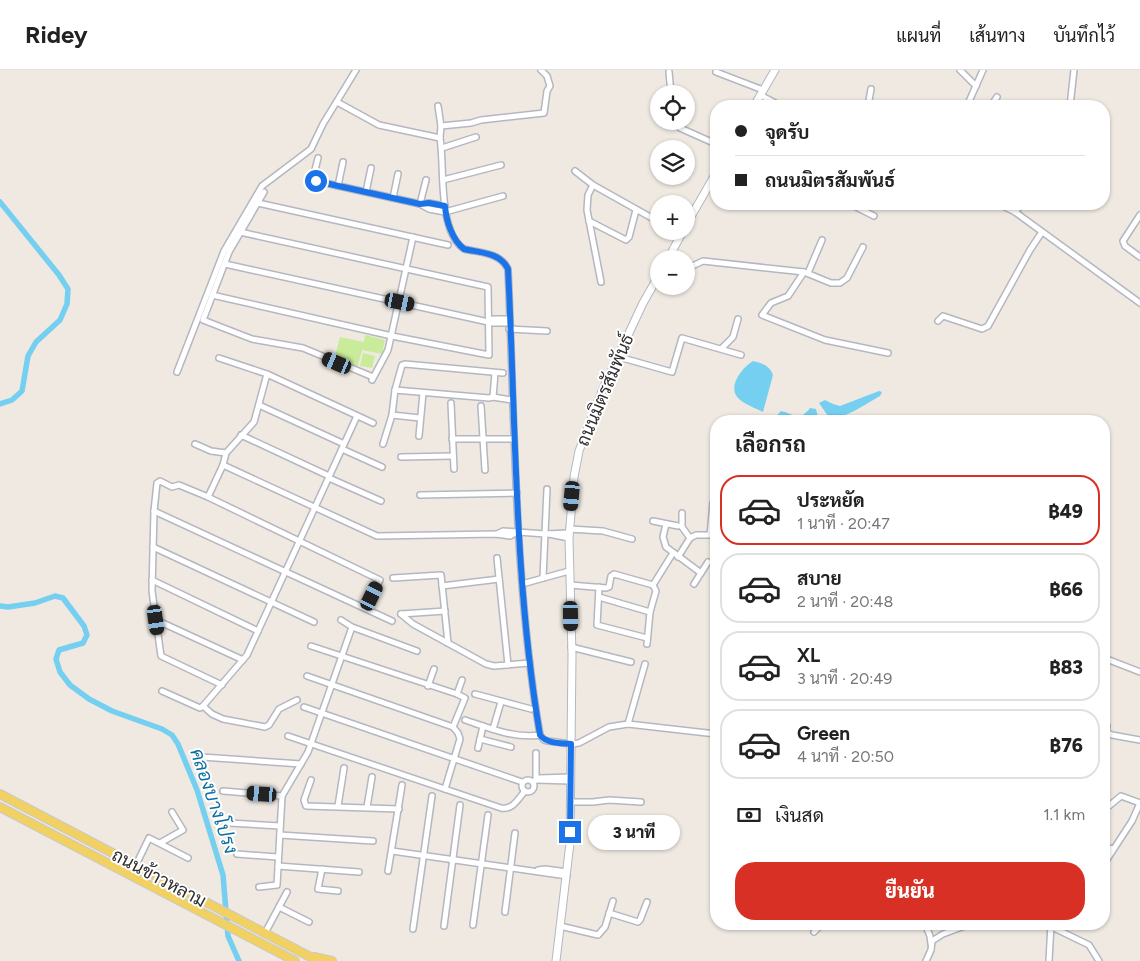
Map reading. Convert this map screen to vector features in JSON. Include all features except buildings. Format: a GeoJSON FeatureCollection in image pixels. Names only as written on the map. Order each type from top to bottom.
{"type":"FeatureCollection","features":[{"type":"Feature","properties":{"kind":"main road","name":"ถนนข้าวหลาม"},"geometry":{"type":"LineString","coordinates":[[0,794],[318,961]]}},
{"type":"Feature","properties":{"kind":"main road","name":"ถนนข้าวหลาม"},"geometry":{"type":"LineString","coordinates":[[0,806],[295,961]]}},
{"type":"Feature","properties":{"kind":"main road"},"geometry":{"type":"LineString","coordinates":[[305,954],[332,961]]}},
{"type":"Feature","properties":{"kind":"street"},"geometry":{"type":"LineString","coordinates":[[177,372],[224,251],[262,186],[311,149],[323,124],[356,70]]}},
{"type":"Feature","properties":{"kind":"street"},"geometry":{"type":"LineString","coordinates":[[442,126],[471,123],[498,117],[544,113],[547,91],[550,86],[547,76],[541,70]]}},
{"type":"Feature","properties":{"kind":"street"},"geometry":{"type":"LineString","coordinates":[[757,100],[775,70]]}},
{"type":"Feature","properties":{"kind":"street"},"geometry":{"type":"LineString","coordinates":[[960,70],[976,86]]}},
{"type":"Feature","properties":{"kind":"street"},"geometry":{"type":"LineString","coordinates":[[971,100],[983,70]]}},
{"type":"Feature","properties":{"kind":"street"},"geometry":{"type":"LineString","coordinates":[[1071,100],[1074,70]]}},
{"type":"Feature","properties":{"kind":"street"},"geometry":{"type":"LineString","coordinates":[[669,72],[670,85]]}},
{"type":"Feature","properties":{"kind":"street"},"geometry":{"type":"LineString","coordinates":[[716,72],[762,92],[773,100]]}},
{"type":"Feature","properties":{"kind":"street"},"geometry":{"type":"LineString","coordinates":[[869,100],[871,89]]}},
{"type":"Feature","properties":{"kind":"street"},"geometry":{"type":"LineString","coordinates":[[337,102],[379,125],[440,138]]}},
{"type":"Feature","properties":{"kind":"street"},"geometry":{"type":"LineString","coordinates":[[438,106],[442,126],[440,138],[445,209],[453,236],[464,249],[495,256],[505,263],[508,269],[517,533],[530,663],[540,735],[544,740],[571,744],[579,743],[609,727],[628,724],[710,733]]}},
{"type":"Feature","properties":{"kind":"street"},"geometry":{"type":"LineString","coordinates":[[684,130],[710,141]]}},
{"type":"Feature","properties":{"kind":"street"},"geometry":{"type":"LineString","coordinates":[[442,148],[476,137]]}},
{"type":"Feature","properties":{"kind":"street"},"geometry":{"type":"LineString","coordinates":[[318,158],[313,178],[316,181],[420,204],[429,209],[445,209],[503,196]]}},
{"type":"Feature","properties":{"kind":"street"},"geometry":{"type":"LineString","coordinates":[[338,186],[343,162]]}},
{"type":"Feature","properties":{"kind":"street"},"geometry":{"type":"LineString","coordinates":[[443,180],[501,165]]}},
{"type":"Feature","properties":{"kind":"street"},"geometry":{"type":"LineString","coordinates":[[366,192],[371,168]]}},
{"type":"Feature","properties":{"kind":"street"},"geometry":{"type":"LineString","coordinates":[[575,171],[593,184],[650,217]]}},
{"type":"Feature","properties":{"kind":"street"},"geometry":{"type":"LineString","coordinates":[[393,198],[398,174]]}},
{"type":"Feature","properties":{"kind":"street"},"geometry":{"type":"LineString","coordinates":[[420,204],[426,180]]}},
{"type":"Feature","properties":{"kind":"street"},"geometry":{"type":"LineString","coordinates":[[695,209],[710,183]]}},
{"type":"Feature","properties":{"kind":"street"},"geometry":{"type":"LineString","coordinates":[[593,184],[588,198],[589,221],[601,282]]}},
{"type":"Feature","properties":{"kind":"street"},"geometry":{"type":"LineString","coordinates":[[264,192],[229,252],[203,320],[252,339],[303,348],[372,379],[388,350],[413,237]]}},
{"type":"Feature","properties":{"kind":"street"},"geometry":{"type":"LineString","coordinates":[[258,203],[448,244]]}},
{"type":"Feature","properties":{"kind":"street"},"geometry":{"type":"LineString","coordinates":[[589,221],[626,240],[629,237],[636,210]]}},
{"type":"Feature","properties":{"kind":"street"},"geometry":{"type":"LineString","coordinates":[[862,210],[874,216]]}},
{"type":"Feature","properties":{"kind":"street"},"geometry":{"type":"LineString","coordinates":[[1011,210],[1140,303]]}},
{"type":"Feature","properties":{"kind":"street"},"geometry":{"type":"LineString","coordinates":[[1140,215],[1123,241],[1125,246],[1140,257]]}},
{"type":"Feature","properties":{"kind":"street"},"geometry":{"type":"LineString","coordinates":[[212,295],[392,336],[490,355],[488,287],[240,232]]}},
{"type":"Feature","properties":{"kind":"street"},"geometry":{"type":"LineString","coordinates":[[938,320],[943,316],[982,329],[988,326],[1042,232]]}},
{"type":"Feature","properties":{"kind":"street"},"geometry":{"type":"LineString","coordinates":[[822,240],[806,272],[788,296],[772,303],[762,315],[825,340],[888,353]]}},
{"type":"Feature","properties":{"kind":"street"},"geometry":{"type":"LineString","coordinates":[[695,265],[703,261],[806,272],[831,283],[840,284],[847,278],[863,247]]}},
{"type":"Feature","properties":{"kind":"street"},"geometry":{"type":"LineString","coordinates":[[225,264],[489,321],[547,331]]}},
{"type":"Feature","properties":{"kind":"street","name":"ถนนมิตรสัมพันธ์"},"geometry":{"type":"LineString","coordinates":[[556,961],[570,843],[571,647],[569,533],[572,496],[579,451],[593,414],[650,291]]}},
{"type":"Feature","properties":{"kind":"street"},"geometry":{"type":"LineString","coordinates":[[722,348],[733,337],[738,320]]}},
{"type":"Feature","properties":{"kind":"street"},"geometry":{"type":"LineString","coordinates":[[619,357],[672,372],[682,338],[741,355]]}},
{"type":"Feature","properties":{"kind":"street"},"geometry":{"type":"LineString","coordinates":[[219,358],[267,374],[373,423]]}},
{"type":"Feature","properties":{"kind":"street"},"geometry":{"type":"LineString","coordinates":[[384,444],[392,415],[395,390],[401,369],[405,364],[503,373]]}},
{"type":"Feature","properties":{"kind":"street"},"geometry":{"type":"LineString","coordinates":[[493,397],[495,373]]}},
{"type":"Feature","properties":{"kind":"street"},"geometry":{"type":"LineString","coordinates":[[208,497],[223,465],[226,453],[254,422],[267,374]]}},
{"type":"Feature","properties":{"kind":"street"},"geometry":{"type":"LineString","coordinates":[[395,390],[512,399]]}},
{"type":"Feature","properties":{"kind":"street"},"geometry":{"type":"LineString","coordinates":[[419,436],[423,393]]}},
{"type":"Feature","properties":{"kind":"street"},"geometry":{"type":"LineString","coordinates":[[451,403],[454,469]]}},
{"type":"Feature","properties":{"kind":"street"},"geometry":{"type":"LineString","coordinates":[[259,405],[382,467]]}},
{"type":"Feature","properties":{"kind":"street"},"geometry":{"type":"LineString","coordinates":[[481,406],[485,470]]}},
{"type":"Feature","properties":{"kind":"street"},"geometry":{"type":"LineString","coordinates":[[392,415],[420,418]]}},
{"type":"Feature","properties":{"kind":"street"},"geometry":{"type":"LineString","coordinates":[[162,690],[200,708],[247,655],[357,416]]}},
{"type":"Feature","properties":{"kind":"street"},"geometry":{"type":"LineString","coordinates":[[241,435],[381,501]]}},
{"type":"Feature","properties":{"kind":"street"},"geometry":{"type":"LineString","coordinates":[[452,440],[514,437]]}},
{"type":"Feature","properties":{"kind":"street"},"geometry":{"type":"LineString","coordinates":[[195,444],[211,451],[226,453]]}},
{"type":"Feature","properties":{"kind":"street"},"geometry":{"type":"LineString","coordinates":[[401,456],[453,456]]}},
{"type":"Feature","properties":{"kind":"street"},"geometry":{"type":"LineString","coordinates":[[223,465],[376,536],[496,534],[503,531],[547,534],[554,537],[569,533],[602,531],[632,539]]}},
{"type":"Feature","properties":{"kind":"street"},"geometry":{"type":"LineString","coordinates":[[222,685],[161,656],[152,591],[156,483],[160,481],[172,487],[179,485],[208,497],[380,580],[366,608]]}},
{"type":"Feature","properties":{"kind":"street"},"geometry":{"type":"LineString","coordinates":[[543,578],[547,534],[547,489]]}},
{"type":"Feature","properties":{"kind":"street"},"geometry":{"type":"LineString","coordinates":[[420,495],[517,493]]}},
{"type":"Feature","properties":{"kind":"street"},"geometry":{"type":"LineString","coordinates":[[154,511],[392,621]]}},
{"type":"Feature","properties":{"kind":"street"},"geometry":{"type":"LineString","coordinates":[[682,513],[682,527],[690,538]]}},
{"type":"Feature","properties":{"kind":"street"},"geometry":{"type":"LineString","coordinates":[[653,522],[678,526]]}},
{"type":"Feature","properties":{"kind":"street"},"geometry":{"type":"LineString","coordinates":[[666,524],[663,542],[666,547],[701,573]]}},
{"type":"Feature","properties":{"kind":"street"},"geometry":{"type":"LineString","coordinates":[[654,585],[690,538],[696,535],[710,535]]}},
{"type":"Feature","properties":{"kind":"street"},"geometry":{"type":"LineString","coordinates":[[153,547],[314,622]]}},
{"type":"Feature","properties":{"kind":"street"},"geometry":{"type":"LineString","coordinates":[[497,558],[508,665]]}},
{"type":"Feature","properties":{"kind":"street"},"geometry":{"type":"LineString","coordinates":[[694,584],[708,562]]}},
{"type":"Feature","properties":{"kind":"street"},"geometry":{"type":"LineString","coordinates":[[522,584],[569,571]]}},
{"type":"Feature","properties":{"kind":"street"},"geometry":{"type":"LineString","coordinates":[[570,585],[609,587],[614,574],[654,585]]}},
{"type":"Feature","properties":{"kind":"street"},"geometry":{"type":"LineString","coordinates":[[393,578],[441,575],[448,643]]}},
{"type":"Feature","properties":{"kind":"street"},"geometry":{"type":"LineString","coordinates":[[442,586],[499,579]]}},
{"type":"Feature","properties":{"kind":"street"},"geometry":{"type":"LineString","coordinates":[[152,580],[258,631]]}},
{"type":"Feature","properties":{"kind":"street"},"geometry":{"type":"LineString","coordinates":[[599,587],[597,625],[647,641],[650,612],[656,591],[654,585]]}},
{"type":"Feature","properties":{"kind":"street"},"geometry":{"type":"LineString","coordinates":[[599,597],[650,612]]}},
{"type":"Feature","properties":{"kind":"street"},"geometry":{"type":"LineString","coordinates":[[445,611],[401,614],[413,624],[486,664],[494,666],[530,663]]}},
{"type":"Feature","properties":{"kind":"street"},"geometry":{"type":"LineString","coordinates":[[156,620],[243,660]]}},
{"type":"Feature","properties":{"kind":"street"},"geometry":{"type":"LineString","coordinates":[[341,620],[352,627],[418,651]]}},
{"type":"Feature","properties":{"kind":"street"},"geometry":{"type":"LineString","coordinates":[[259,887],[277,884],[282,796],[301,764],[310,743],[352,627]]}},
{"type":"Feature","properties":{"kind":"street"},"geometry":{"type":"LineString","coordinates":[[312,646],[465,698],[453,727]]}},
{"type":"Feature","properties":{"kind":"street"},"geometry":{"type":"LineString","coordinates":[[571,647],[631,662]]}},
{"type":"Feature","properties":{"kind":"street"},"geometry":{"type":"LineString","coordinates":[[1110,660],[1140,672]]}},
{"type":"Feature","properties":{"kind":"street"},"geometry":{"type":"LineString","coordinates":[[628,724],[645,664]]}},
{"type":"Feature","properties":{"kind":"street"},"geometry":{"type":"LineString","coordinates":[[428,686],[434,669]]}},
{"type":"Feature","properties":{"kind":"street"},"geometry":{"type":"LineString","coordinates":[[307,676],[453,727],[460,739],[456,758],[445,789]]}},
{"type":"Feature","properties":{"kind":"street"},"geometry":{"type":"LineString","coordinates":[[457,694],[462,680]]}},
{"type":"Feature","properties":{"kind":"street"},"geometry":{"type":"LineString","coordinates":[[475,694],[531,709]]}},
{"type":"Feature","properties":{"kind":"street"},"geometry":{"type":"LineString","coordinates":[[203,706],[212,714],[223,719],[265,727],[269,725],[279,709],[297,700]]}},
{"type":"Feature","properties":{"kind":"street"},"geometry":{"type":"LineString","coordinates":[[493,729],[501,702]]}},
{"type":"Feature","properties":{"kind":"street"},"geometry":{"type":"LineString","coordinates":[[304,707],[522,782],[528,779],[534,781],[571,779]]}},
{"type":"Feature","properties":{"kind":"street"},"geometry":{"type":"LineString","coordinates":[[465,720],[512,734],[540,735]]}},
{"type":"Feature","properties":{"kind":"street"},"geometry":{"type":"LineString","coordinates":[[478,748],[483,726]]}},
{"type":"Feature","properties":{"kind":"street"},"geometry":{"type":"LineString","coordinates":[[1110,734],[1140,740]]}},
{"type":"Feature","properties":{"kind":"street"},"geometry":{"type":"LineString","coordinates":[[288,736],[505,809],[513,806],[525,791],[532,790],[534,786],[536,753]]}},
{"type":"Feature","properties":{"kind":"street"},"geometry":{"type":"LineString","coordinates":[[480,740],[512,746]]}},
{"type":"Feature","properties":{"kind":"street"},"geometry":{"type":"LineString","coordinates":[[202,757],[301,764]]}},
{"type":"Feature","properties":{"kind":"street"},"geometry":{"type":"LineString","coordinates":[[338,806],[344,768]]}},
{"type":"Feature","properties":{"kind":"street"},"geometry":{"type":"LineString","coordinates":[[367,807],[372,777]]}},
{"type":"Feature","properties":{"kind":"street"},"geometry":{"type":"LineString","coordinates":[[312,780],[304,800],[306,806],[399,809]]}},
{"type":"Feature","properties":{"kind":"street"},"geometry":{"type":"LineString","coordinates":[[522,782],[522,788],[525,791]]}},
{"type":"Feature","properties":{"kind":"street"},"geometry":{"type":"LineString","coordinates":[[388,871],[402,785]]}},
{"type":"Feature","properties":{"kind":"street"},"geometry":{"type":"LineString","coordinates":[[223,792],[282,796]]}},
{"type":"Feature","properties":{"kind":"street"},"geometry":{"type":"LineString","coordinates":[[413,929],[432,796]]}},
{"type":"Feature","properties":{"kind":"street"},"geometry":{"type":"LineString","coordinates":[[1110,805],[1121,796],[1140,803],[1132,821],[1110,854]]}},
{"type":"Feature","properties":{"kind":"street"},"geometry":{"type":"LineString","coordinates":[[571,802],[609,800],[641,802]]}},
{"type":"Feature","properties":{"kind":"street"},"geometry":{"type":"LineString","coordinates":[[444,926],[460,805]]}},
{"type":"Feature","properties":{"kind":"street"},"geometry":{"type":"LineString","coordinates":[[160,844],[183,830],[172,812]]}},
{"type":"Feature","properties":{"kind":"street"},"geometry":{"type":"LineString","coordinates":[[473,925],[488,815]]}},
{"type":"Feature","properties":{"kind":"street"},"geometry":{"type":"LineString","coordinates":[[229,823],[280,826]]}},
{"type":"Feature","properties":{"kind":"street"},"geometry":{"type":"LineString","coordinates":[[505,912],[515,833]]}},
{"type":"Feature","properties":{"kind":"street"},"geometry":{"type":"LineString","coordinates":[[280,835],[372,841]]}},
{"type":"Feature","properties":{"kind":"street"},"geometry":{"type":"LineString","coordinates":[[136,865],[149,838],[188,858]]}},
{"type":"Feature","properties":{"kind":"street"},"geometry":{"type":"LineString","coordinates":[[392,851],[567,874]]}},
{"type":"Feature","properties":{"kind":"street"},"geometry":{"type":"LineString","coordinates":[[237,854],[278,856]]}},
{"type":"Feature","properties":{"kind":"street"},"geometry":{"type":"LineString","coordinates":[[278,866],[359,872]]}},
{"type":"Feature","properties":{"kind":"street"},"geometry":{"type":"LineString","coordinates":[[322,869],[318,889],[338,891]]}},
{"type":"Feature","properties":{"kind":"street"},"geometry":{"type":"LineString","coordinates":[[265,934],[287,892]]}},
{"type":"Feature","properties":{"kind":"street"},"geometry":{"type":"LineString","coordinates":[[560,926],[598,935],[605,927],[613,902]]}},
{"type":"Feature","properties":{"kind":"street"},"geometry":{"type":"LineString","coordinates":[[610,913],[638,922],[646,902]]}},
{"type":"Feature","properties":{"kind":"street"},"geometry":{"type":"LineString","coordinates":[[279,908],[309,922]]}},
{"type":"Feature","properties":{"kind":"street"},"geometry":{"type":"LineString","coordinates":[[928,930],[931,950]]}},
{"type":"Feature","properties":{"kind":"street"},"geometry":{"type":"LineString","coordinates":[[926,961],[931,950],[932,941],[954,930]]}},
{"type":"Feature","properties":{"kind":"street"},"geometry":{"type":"LineString","coordinates":[[1050,961],[1052,930]]}},
{"type":"Feature","properties":{"kind":"street"},"geometry":{"type":"LineString","coordinates":[[1062,930],[1090,945],[1098,961]]}},
{"type":"Feature","properties":{"kind":"green space"},"geometry":{"type":"Polygon","coordinates":[[[365,335],[385,340],[382,354],[362,350],[357,369],[334,360],[340,337],[364,342],[365,335]]]}},
{"type":"Feature","properties":{"kind":"green space"},"geometry":{"type":"Polygon","coordinates":[[[363,353],[375,356],[372,368],[360,366],[363,353]]]}},
{"type":"Feature","properties":{"kind":"water"},"geometry":{"type":"Polygon","coordinates":[[[753,361],[765,365],[773,375],[763,412],[738,398],[734,388],[741,372],[753,361]]]}},
{"type":"Feature","properties":{"kind":"water"},"geometry":{"type":"Polygon","coordinates":[[[879,391],[882,392],[880,396],[844,415],[827,415],[819,403],[825,400],[840,406],[879,391]]]}},
{"type":"Feature","properties":{"kind":"water"},"geometry":{"type":"Polygon","coordinates":[[[810,408],[816,409],[818,415],[802,415],[810,408]]]}},
{"type":"Feature","properties":{"kind":"water"},"geometry":{"type":"Polygon","coordinates":[[[781,411],[793,415],[777,415],[781,411]]]}},
{"type":"Feature","properties":{"kind":"waterway","name":"คลองบางโปรง"},"geometry":{"type":"LineString","coordinates":[[0,202],[59,275],[68,289],[67,304],[60,320],[36,342],[28,356],[22,391],[12,400],[0,404]]}},
{"type":"Feature","properties":{"kind":"waterway","name":"คลองบางโปรง"},"geometry":{"type":"LineString","coordinates":[[0,606],[8,607],[35,603],[55,596],[63,598],[84,626],[87,635],[83,643],[59,650],[56,659],[60,672],[70,685],[89,699],[112,711],[162,729],[172,735],[178,744],[197,790],[223,875],[228,936],[239,961]]}},
{"type":"Feature","properties":{"kind":"route"},"geometry":{"type":"LineString","coordinates":[[316,181],[420,204],[429,203],[445,206],[447,221],[456,242],[464,249],[501,259],[508,269],[518,533],[532,679],[540,735],[544,740],[571,744],[570,832]]}}]}
